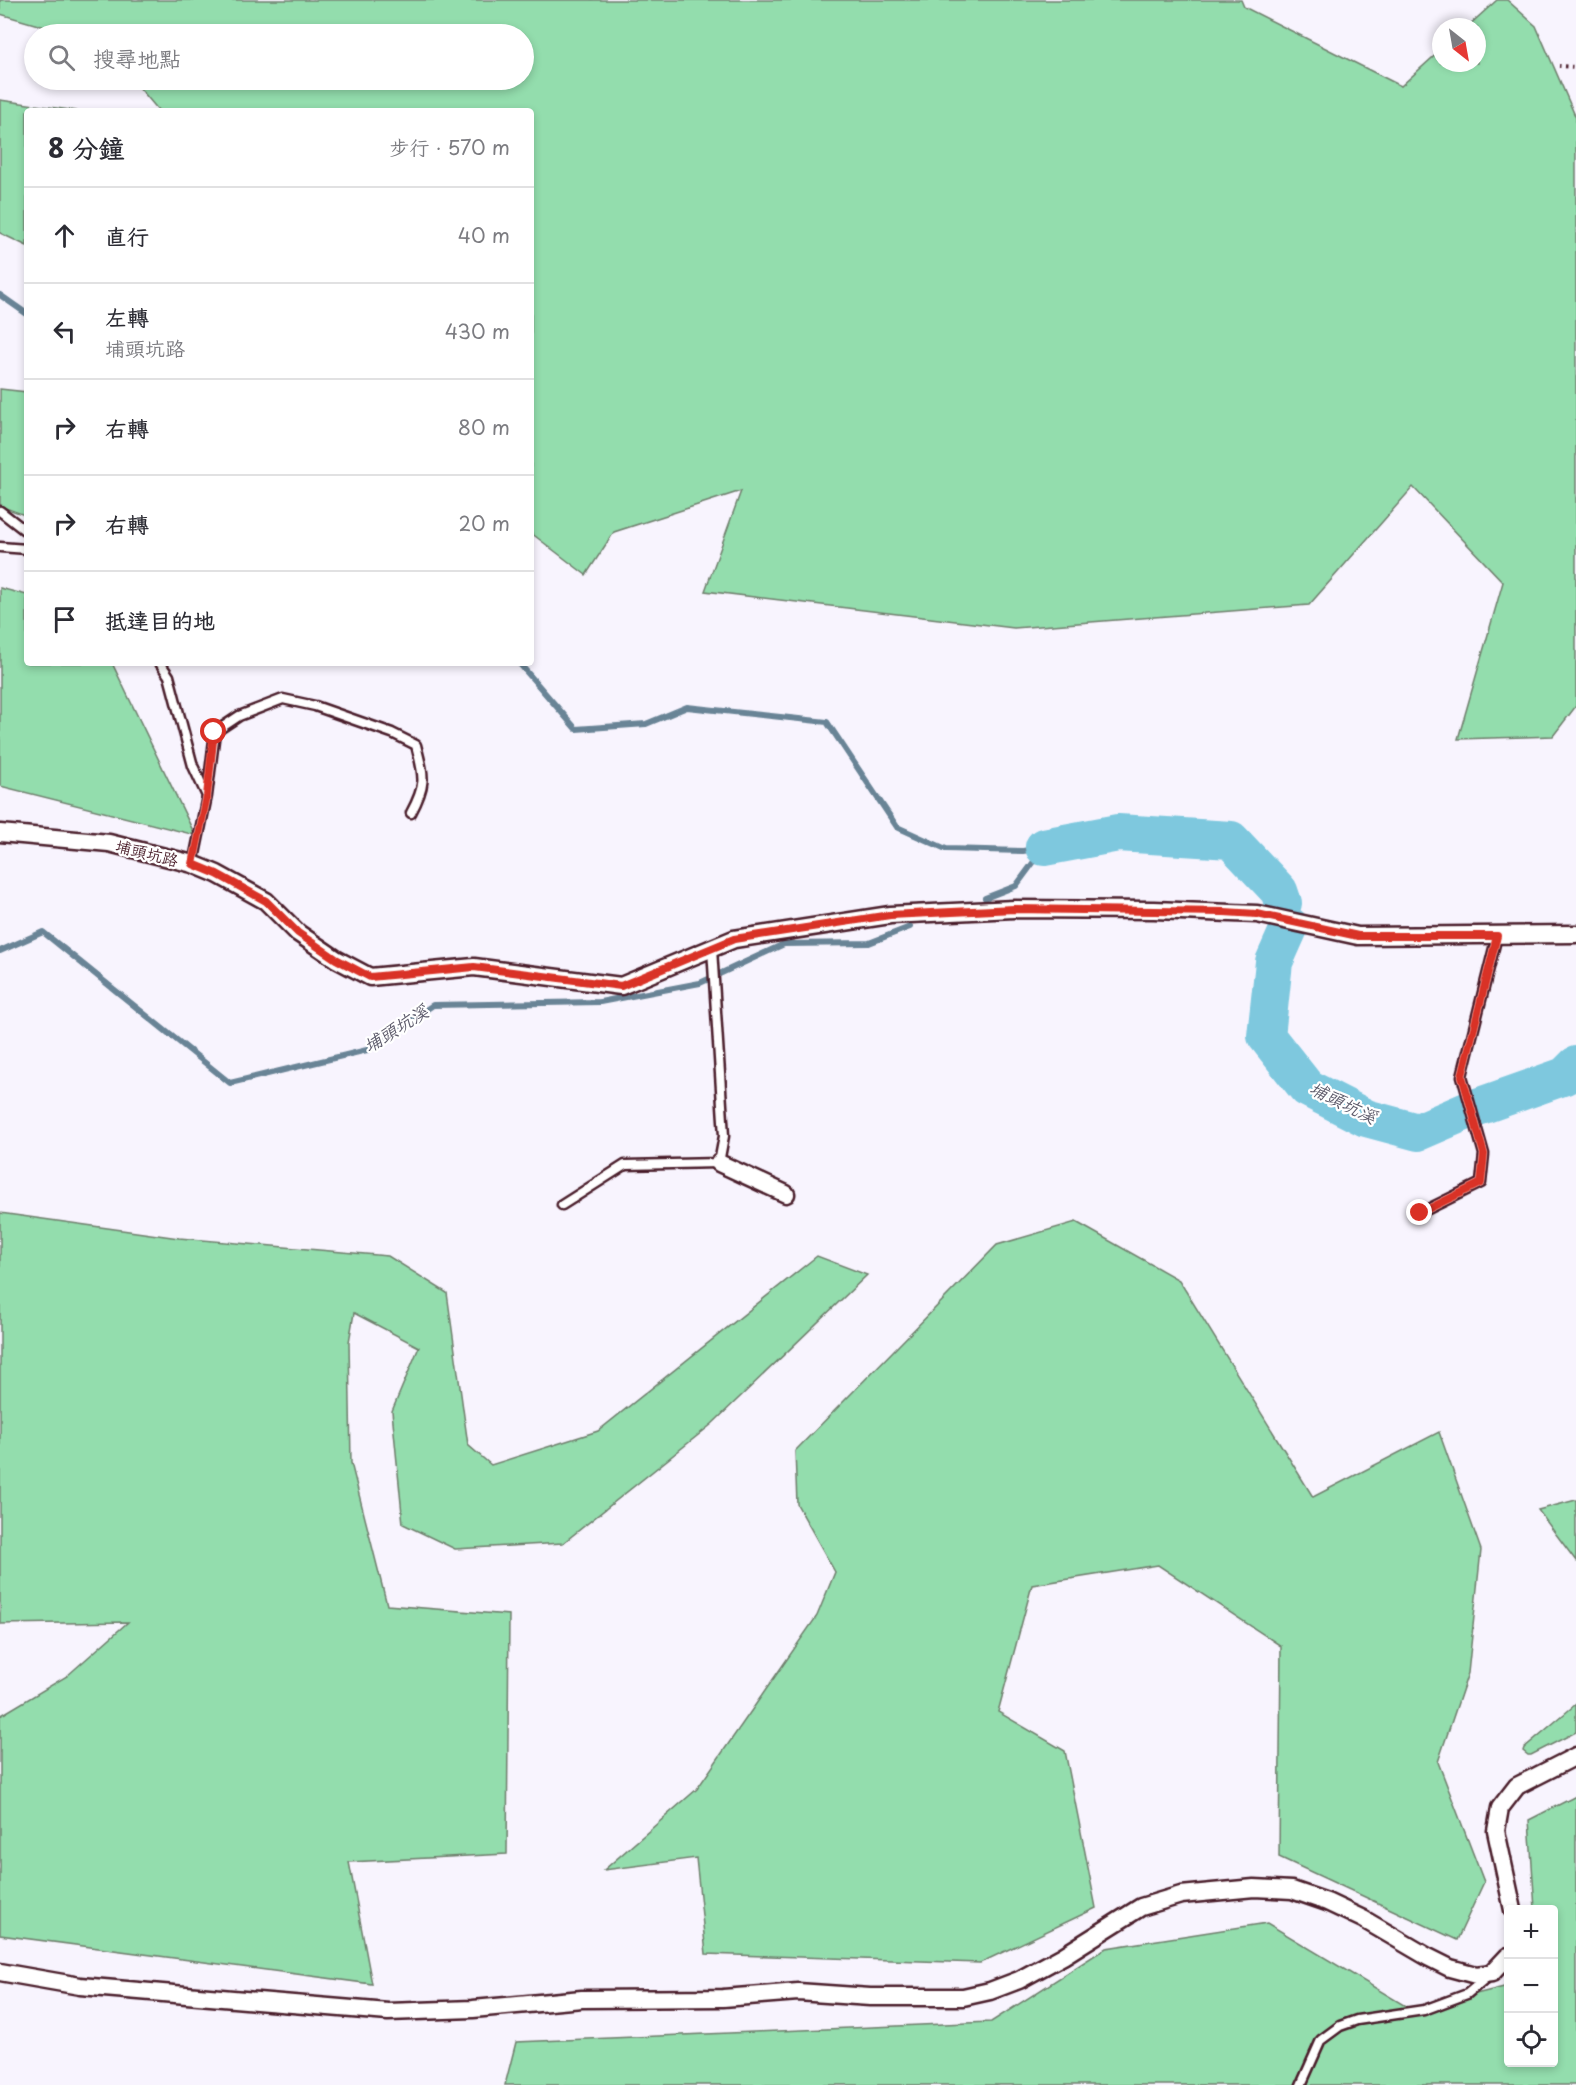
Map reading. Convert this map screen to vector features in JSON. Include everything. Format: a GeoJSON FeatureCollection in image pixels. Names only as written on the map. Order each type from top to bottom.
{"type":"FeatureCollection","features":[{"type":"Feature","properties":{"kind":"street","name":"埔頭坑路"},"geometry":{"type":"LineString","coordinates":[[0,833],[109,843],[193,864],[217,874],[266,901],[298,933],[336,959],[370,977],[474,967],[621,986],[713,955],[734,939],[890,915],[1014,909],[1257,914],[1358,936],[1576,934]]}},
{"type":"Feature","properties":{"kind":"street"},"geometry":{"type":"LineString","coordinates":[[718,1163],[786,1194]]}},
{"type":"Feature","properties":{"kind":"street"},"geometry":{"type":"LineString","coordinates":[[1512,1905],[1496,1831],[1500,1808],[1517,1786],[1576,1756]]}},
{"type":"Feature","properties":{"kind":"street"},"geometry":{"type":"LineString","coordinates":[[0,1972],[80,1986],[388,2012],[473,2009],[582,2000],[723,1998],[798,1992],[870,1998],[963,1997],[990,1991],[1019,1980],[1063,1956],[1141,1907],[1181,1895],[1254,1888],[1292,1890],[1327,1902],[1363,1919],[1450,1968],[1476,1975],[1492,1972],[1506,1959]]}},
{"type":"Feature","properties":{"kind":"lane"},"geometry":{"type":"LineString","coordinates":[[0,511],[24,530]]}},
{"type":"Feature","properties":{"kind":"lane"},"geometry":{"type":"LineString","coordinates":[[0,547],[24,549]]}},
{"type":"Feature","properties":{"kind":"lane"},"geometry":{"type":"LineString","coordinates":[[162,666],[169,676],[193,766],[207,796]]}},
{"type":"Feature","properties":{"kind":"lane"},"geometry":{"type":"LineString","coordinates":[[193,864],[207,796],[214,732],[239,716],[283,699],[315,706],[381,729],[416,745],[422,771],[422,792],[411,813]]}},
{"type":"Feature","properties":{"kind":"lane"},"geometry":{"type":"LineString","coordinates":[[1420,1213],[1481,1183],[1484,1154],[1462,1076],[1497,936]]}},
{"type":"Feature","properties":{"kind":"lane"},"geometry":{"type":"LineString","coordinates":[[562,1205],[625,1166],[718,1163],[724,1136],[713,955]]}},
{"type":"Feature","properties":{"kind":"lane"},"geometry":{"type":"LineString","coordinates":[[1301,2085],[1321,2040],[1340,2026],[1357,2020],[1424,2010],[1467,1994],[1492,1972]]}},
{"type":"Feature","properties":{"kind":"path"},"geometry":{"type":"LineString","coordinates":[[1559,66],[1576,66]]}},
{"type":"Feature","properties":{"kind":"green space"},"geometry":{"type":"Polygon","coordinates":[[[0,0],[1241,0],[1244,7],[1401,86],[1432,58],[1432,72],[1486,72],[1486,18],[1477,18],[1497,0],[1507,0],[1536,26],[1576,118],[1576,706],[1553,736],[1458,739],[1503,582],[1413,487],[1309,605],[1014,628],[705,591],[741,491],[614,532],[586,575],[534,535],[534,108],[156,108],[141,90],[534,90],[534,24],[34,24],[0,14],[0,0]]]}},
{"type":"Feature","properties":{"kind":"green space"},"geometry":{"type":"Polygon","coordinates":[[[0,100],[56,108],[24,108],[24,245],[0,233],[0,100]]]}},
{"type":"Feature","properties":{"kind":"green space"},"geometry":{"type":"Polygon","coordinates":[[[0,389],[24,392],[24,515],[0,506],[0,389]]]}},
{"type":"Feature","properties":{"kind":"green space"},"geometry":{"type":"Polygon","coordinates":[[[0,588],[24,594],[24,666],[113,666],[195,835],[0,786],[0,588]]]}},
{"type":"Feature","properties":{"kind":"green space"},"geometry":{"type":"Polygon","coordinates":[[[0,1213],[179,1238],[388,1256],[447,1293],[468,1445],[491,1465],[598,1431],[817,1256],[867,1275],[712,1424],[563,1543],[455,1549],[403,1524],[392,1411],[419,1347],[354,1313],[349,1342],[351,1463],[387,1605],[509,1615],[507,1854],[349,1862],[372,1984],[0,1935],[0,1716],[67,1676],[128,1622],[0,1624],[0,1213]]]}},
{"type":"Feature","properties":{"kind":"green space"},"geometry":{"type":"Polygon","coordinates":[[[1076,1222],[1179,1280],[1313,1497],[1439,1432],[1481,1550],[1468,1673],[1438,1762],[1484,1882],[1457,1940],[1279,1857],[1281,1646],[1158,1565],[1032,1585],[998,1712],[1065,1751],[1096,1908],[980,1963],[706,1954],[696,1858],[604,1870],[697,1789],[817,1616],[835,1572],[797,1504],[795,1451],[997,1245],[1076,1222]]]}},
{"type":"Feature","properties":{"kind":"green space"},"geometry":{"type":"Polygon","coordinates":[[[1576,1500],[1576,1561],[1538,1510],[1576,1500]]]}},
{"type":"Feature","properties":{"kind":"green space"},"geometry":{"type":"Polygon","coordinates":[[[1576,1704],[1576,1732],[1531,1755],[1523,1751],[1524,1748],[1576,1704]]]}},
{"type":"Feature","properties":{"kind":"green space"},"geometry":{"type":"Polygon","coordinates":[[[1576,1796],[1576,2085],[505,2085],[516,2042],[991,2022],[1106,1948],[1267,1923],[1412,2010],[1504,1987],[1504,2067],[1558,2067],[1558,1905],[1535,1905],[1529,1820],[1576,1796]]]}},
{"type":"Feature","properties":{"kind":"waterway"},"geometry":{"type":"LineString","coordinates":[[0,295],[24,312]]}},
{"type":"Feature","properties":{"kind":"waterway"},"geometry":{"type":"LineString","coordinates":[[522,666],[576,729],[646,724],[687,707],[827,722],[897,827],[946,849],[1023,851],[1044,847]]}},
{"type":"Feature","properties":{"kind":"waterway","name":"埔頭坑溪"},"geometry":{"type":"LineString","coordinates":[[1044,847],[1118,833],[1231,840],[1279,891],[1283,903]]}},
{"type":"Feature","properties":{"kind":"waterway","name":"埔頭坑溪"},"geometry":{"type":"LineString","coordinates":[[985,898],[1016,886],[1044,848]]}},
{"type":"Feature","properties":{"kind":"waterway","name":"埔頭坑溪"},"geometry":{"type":"LineString","coordinates":[[1290,926],[1274,962],[1266,1036],[1307,1088],[1366,1118],[1418,1132],[1469,1110],[1565,1076],[1576,1065]]}},
{"type":"Feature","properties":{"kind":"waterway","name":"埔頭坑溪"},"geometry":{"type":"LineString","coordinates":[[0,951],[43,932],[230,1083],[367,1050],[433,1005],[600,1002],[700,983],[784,944],[869,943],[910,927]]}},
{"type":"Feature","properties":{"kind":"route"},"geometry":{"type":"LineString","coordinates":[[214,732],[207,796],[193,864],[217,874],[266,901],[298,933],[336,959],[370,977],[474,967],[621,986],[734,939],[890,915],[1014,909],[1224,912],[1257,914],[1358,936],[1497,936],[1462,1076],[1484,1154],[1481,1183],[1420,1213]]}}]}
